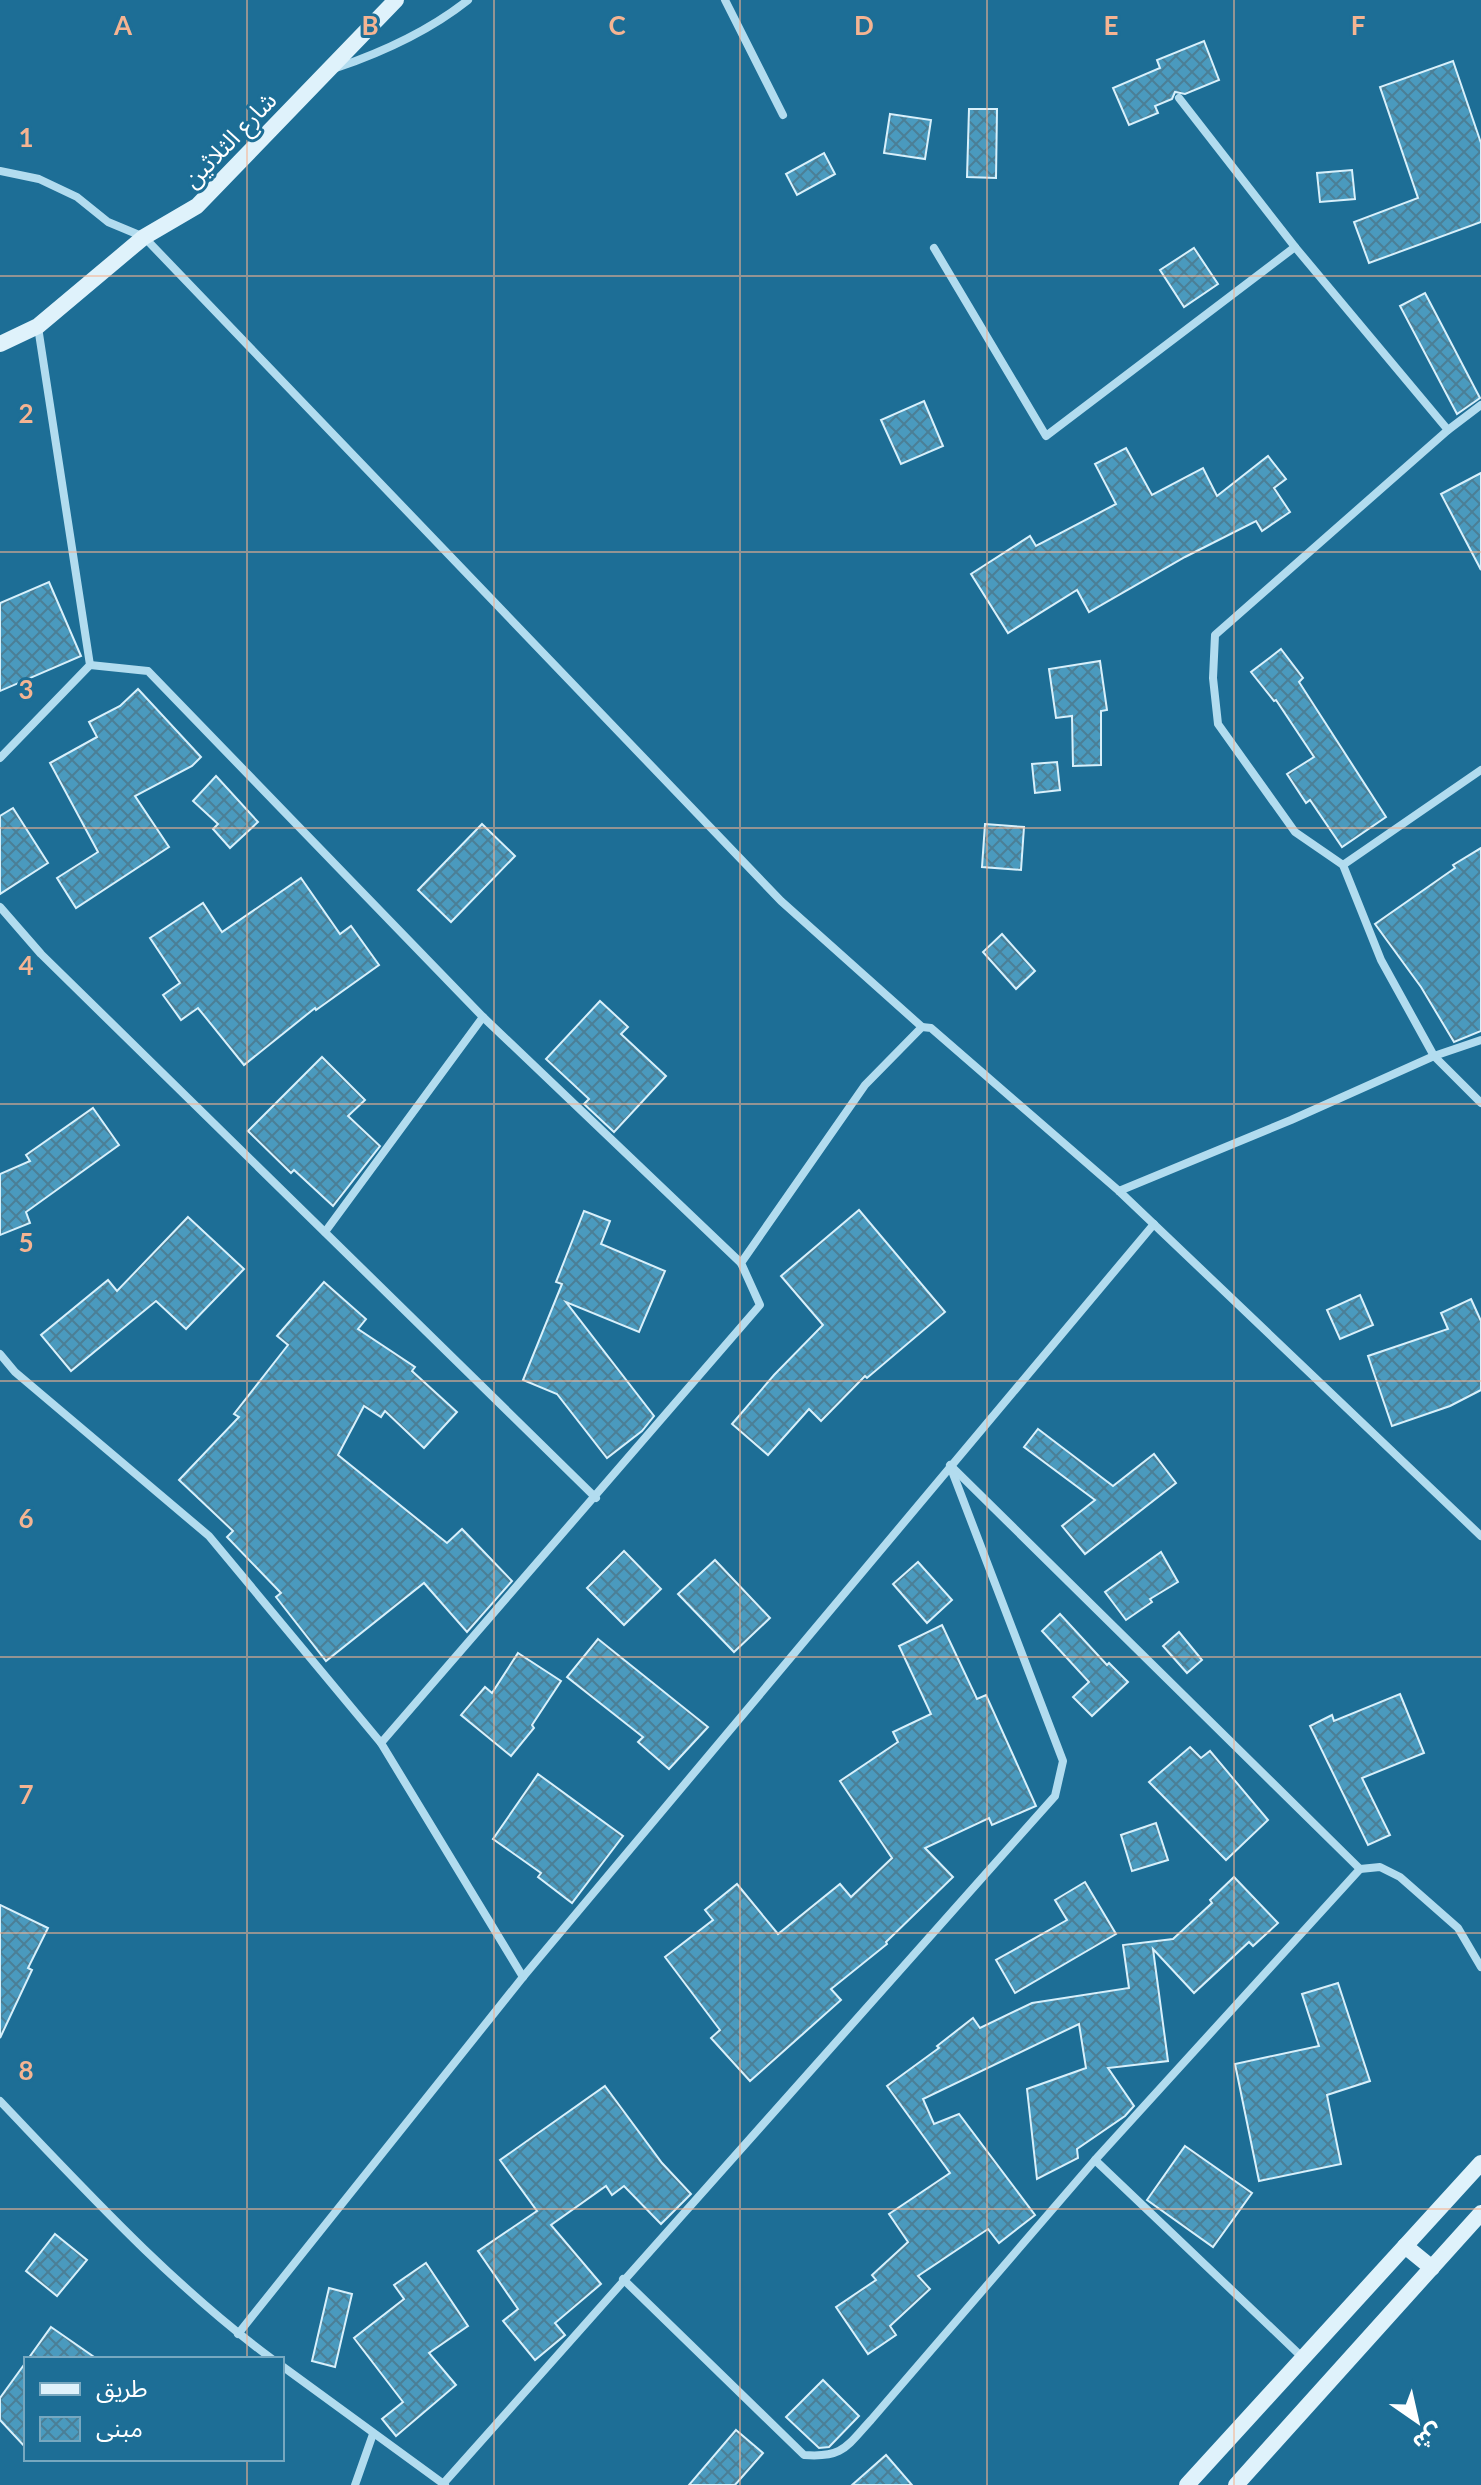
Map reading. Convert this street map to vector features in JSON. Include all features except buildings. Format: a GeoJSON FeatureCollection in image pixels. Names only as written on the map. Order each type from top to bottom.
{"type":"FeatureCollection","features":[{"type":"Feature","properties":{"kind":"street","name":"شارع الثلاثين"},"geometry":{"type":"LineString","coordinates":[[0,344],[38,326],[144,237],[197,206],[396,0]]}},
{"type":"Feature","properties":{"kind":"street"},"geometry":{"type":"LineString","coordinates":[[328,71],[379,53],[449,15],[468,0]]}},
{"type":"Feature","properties":{"kind":"street"},"geometry":{"type":"LineString","coordinates":[[725,0],[783,115]]}},
{"type":"Feature","properties":{"kind":"street"},"geometry":{"type":"LineString","coordinates":[[1179,98],[1295,247],[1448,430]]}},
{"type":"Feature","properties":{"kind":"street"},"geometry":{"type":"LineString","coordinates":[[0,171],[39,179],[77,197],[108,222],[144,237],[781,901],[922,1027],[931,1028],[1119,1191],[1481,1536]]}},
{"type":"Feature","properties":{"kind":"street"},"geometry":{"type":"LineString","coordinates":[[934,248],[1046,436],[1295,247]]}},
{"type":"Feature","properties":{"kind":"street"},"geometry":{"type":"LineString","coordinates":[[38,326],[90,665]]}},
{"type":"Feature","properties":{"kind":"street"},"geometry":{"type":"LineString","coordinates":[[1481,405],[1448,430],[1215,635],[1213,678],[1218,724],[1295,832],[1343,865],[1381,960],[1434,1056],[1481,1103]]}},
{"type":"Feature","properties":{"kind":"street"},"geometry":{"type":"LineString","coordinates":[[0,758],[90,665]]}},
{"type":"Feature","properties":{"kind":"street"},"geometry":{"type":"LineString","coordinates":[[90,665],[148,671],[483,1017],[741,1263],[760,1305],[381,1743]]}},
{"type":"Feature","properties":{"kind":"street"},"geometry":{"type":"LineString","coordinates":[[1343,865],[1481,770]]}},
{"type":"Feature","properties":{"kind":"street"},"geometry":{"type":"LineString","coordinates":[[0,907],[41,954],[596,1498]]}},
{"type":"Feature","properties":{"kind":"street"},"geometry":{"type":"LineString","coordinates":[[325,1232],[483,1017]]}},
{"type":"Feature","properties":{"kind":"street"},"geometry":{"type":"LineString","coordinates":[[741,1263],[865,1085],[922,1027]]}},
{"type":"Feature","properties":{"kind":"street"},"geometry":{"type":"LineString","coordinates":[[1119,1191],[1291,1120],[1434,1056],[1481,1040]]}},
{"type":"Feature","properties":{"kind":"street"},"geometry":{"type":"LineString","coordinates":[[238,2334],[523,1977],[1154,1224]]}},
{"type":"Feature","properties":{"kind":"street"},"geometry":{"type":"LineString","coordinates":[[0,1354],[15,1372],[209,1536],[381,1743],[523,1977]]}},
{"type":"Feature","properties":{"kind":"street"},"geometry":{"type":"LineString","coordinates":[[950,1465],[1360,1869]]}},
{"type":"Feature","properties":{"kind":"street"},"geometry":{"type":"LineString","coordinates":[[284,2367],[444,2484],[1055,1796],[1063,1761],[950,1465]]}},
{"type":"Feature","properties":{"kind":"street"},"geometry":{"type":"LineString","coordinates":[[623,2279],[804,2455],[840,2453],[1095,2160],[1360,1869],[1380,1867],[1400,1877],[1458,1928],[1481,1967]]}},
{"type":"Feature","properties":{"kind":"street"},"geometry":{"type":"LineString","coordinates":[[0,2101],[125,2231],[238,2334],[269,2357]]}},
{"type":"Feature","properties":{"kind":"street"},"geometry":{"type":"LineString","coordinates":[[1095,2160],[1303,2358]]}},
{"type":"Feature","properties":{"kind":"street"},"geometry":{"type":"LineString","coordinates":[[1187,2485],[1481,2163]]}},
{"type":"Feature","properties":{"kind":"street"},"geometry":{"type":"LineString","coordinates":[[1236,2485],[1481,2213]]}},
{"type":"Feature","properties":{"kind":"street"},"geometry":{"type":"LineString","coordinates":[[1405,2246],[1432,2268]]}},
{"type":"Feature","properties":{"kind":"street"},"geometry":{"type":"LineString","coordinates":[[355,2485],[373,2434]]}}]}
